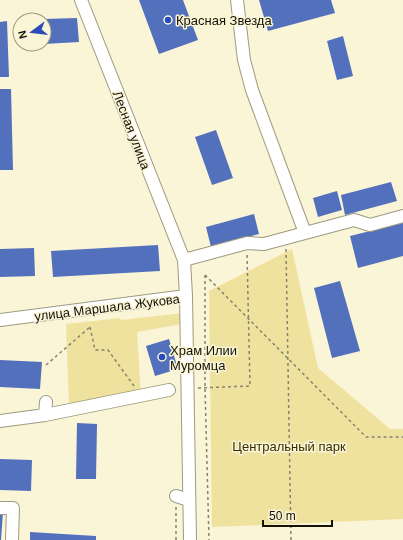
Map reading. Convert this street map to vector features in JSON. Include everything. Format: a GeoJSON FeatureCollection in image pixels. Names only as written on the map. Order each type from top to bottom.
{"type":"FeatureCollection","features":[{"type":"Feature","properties":{"kind":"street","name":"Лесная улица"},"geometry":{"type":"LineString","coordinates":[[80,0],[184,260],[186,296]]}},
{"type":"Feature","properties":{"kind":"street"},"geometry":{"type":"LineString","coordinates":[[237,0],[244,60],[252,90],[305,234]]}},
{"type":"Feature","properties":{"kind":"street"},"geometry":{"type":"LineString","coordinates":[[184,260],[247,243],[264,244],[286,239],[354,220],[370,225],[403,216]]}},
{"type":"Feature","properties":{"kind":"street","name":"улица Маршала Жукова"},"geometry":{"type":"LineString","coordinates":[[0,320],[186,296],[190,540]]}},
{"type":"Feature","properties":{"kind":"street"},"geometry":{"type":"LineString","coordinates":[[0,421],[45,415],[169,390]]}},
{"type":"Feature","properties":{"kind":"street"},"geometry":{"type":"LineString","coordinates":[[45,415],[46,402]]}},
{"type":"Feature","properties":{"kind":"street"},"geometry":{"type":"LineString","coordinates":[[176,500],[189,500]]}},
{"type":"Feature","properties":{"kind":"street"},"geometry":{"type":"LineString","coordinates":[[0,508],[13,508],[12,540]]}},
{"type":"Feature","properties":{"kind":"path"},"geometry":{"type":"LineString","coordinates":[[286,239],[291,540]]}},
{"type":"Feature","properties":{"kind":"path"},"geometry":{"type":"LineString","coordinates":[[188,388],[250,386],[247,243]]}},
{"type":"Feature","properties":{"kind":"path"},"geometry":{"type":"LineString","coordinates":[[209,540],[205,388],[205,275],[366,437],[403,437]]}},
{"type":"Feature","properties":{"kind":"path"},"geometry":{"type":"LineString","coordinates":[[46,365],[90,327],[95,350],[108,350],[141,396]]}},
{"type":"Feature","properties":{"kind":"path"},"geometry":{"type":"LineString","coordinates":[[176,500],[176,540]]}},
{"type":"Feature","properties":{"kind":"green space","name":"Центральный парк"},"geometry":{"type":"Polygon","coordinates":[[[292,249],[318,368],[390,429],[403,429],[403,519],[212,527],[209,291],[292,249]]]}},
{"type":"Feature","properties":{"kind":"green space"},"geometry":{"type":"Polygon","coordinates":[[[184,313],[182,324],[137,332],[141,396],[69,406],[66,324],[184,313]]]}},
{"type":"Feature","properties":{"kind":"building","name":"Красная Звезда"},"geometry":{"type":"Polygon","coordinates":[[[139,0],[183,0],[198,40],[159,54],[139,0]]]}},
{"type":"Feature","properties":{"kind":"building"},"geometry":{"type":"Polygon","coordinates":[[[259,0],[331,0],[335,13],[268,31],[259,0]]]}},
{"type":"Feature","properties":{"kind":"building"},"geometry":{"type":"Polygon","coordinates":[[[77,18],[79,42],[52,44],[52,19],[77,18]]]}},
{"type":"Feature","properties":{"kind":"building"},"geometry":{"type":"Polygon","coordinates":[[[7,21],[9,77],[0,77],[0,22],[7,21]]]}},
{"type":"Feature","properties":{"kind":"building"},"geometry":{"type":"Polygon","coordinates":[[[343,36],[353,76],[337,80],[327,41],[343,36]]]}},
{"type":"Feature","properties":{"kind":"building"},"geometry":{"type":"Polygon","coordinates":[[[0,89],[11,89],[13,170],[0,170],[0,89]]]}},
{"type":"Feature","properties":{"kind":"building"},"geometry":{"type":"Polygon","coordinates":[[[216,130],[233,178],[212,185],[195,137],[216,130]]]}},
{"type":"Feature","properties":{"kind":"building"},"geometry":{"type":"Polygon","coordinates":[[[391,182],[397,201],[345,215],[341,195],[391,182]]]}},
{"type":"Feature","properties":{"kind":"building"},"geometry":{"type":"Polygon","coordinates":[[[337,191],[342,210],[318,217],[313,198],[337,191]]]}},
{"type":"Feature","properties":{"kind":"building"},"geometry":{"type":"Polygon","coordinates":[[[254,214],[259,234],[211,247],[206,227],[254,214]]]}},
{"type":"Feature","properties":{"kind":"building"},"geometry":{"type":"Polygon","coordinates":[[[403,223],[403,256],[358,268],[350,236],[403,223]]]}},
{"type":"Feature","properties":{"kind":"building"},"geometry":{"type":"Polygon","coordinates":[[[158,245],[160,271],[53,277],[51,251],[158,245]]]}},
{"type":"Feature","properties":{"kind":"building"},"geometry":{"type":"Polygon","coordinates":[[[34,248],[35,276],[0,277],[0,249],[34,248]]]}},
{"type":"Feature","properties":{"kind":"building"},"geometry":{"type":"Polygon","coordinates":[[[340,281],[360,351],[332,358],[314,288],[340,281]]]}},
{"type":"Feature","properties":{"kind":"building","name":"Храм Илии Муромца"},"geometry":{"type":"Polygon","coordinates":[[[169,339],[178,369],[155,376],[146,346],[169,339]]]}},
{"type":"Feature","properties":{"kind":"building"},"geometry":{"type":"Polygon","coordinates":[[[0,360],[42,362],[40,389],[0,387],[0,360]]]}},
{"type":"Feature","properties":{"kind":"building"},"geometry":{"type":"Polygon","coordinates":[[[77,423],[97,424],[96,479],[76,479],[77,423]]]}},
{"type":"Feature","properties":{"kind":"building"},"geometry":{"type":"Polygon","coordinates":[[[0,459],[32,460],[31,491],[0,490],[0,459]]]}},
{"type":"Feature","properties":{"kind":"building"},"geometry":{"type":"Polygon","coordinates":[[[0,512],[3,512],[1,540],[0,540],[0,512]]]}},
{"type":"Feature","properties":{"kind":"building"},"geometry":{"type":"Polygon","coordinates":[[[30,532],[96,536],[96,540],[30,540],[30,532]]]}},
{"type":"Feature","properties":{"kind":"place","name":"Красная Звезда"},"geometry":{"type":"Point","coordinates":[168,20]}},
{"type":"Feature","properties":{"kind":"place","name":"Храм Илии Муромца"},"geometry":{"type":"Point","coordinates":[162,357]}}]}
